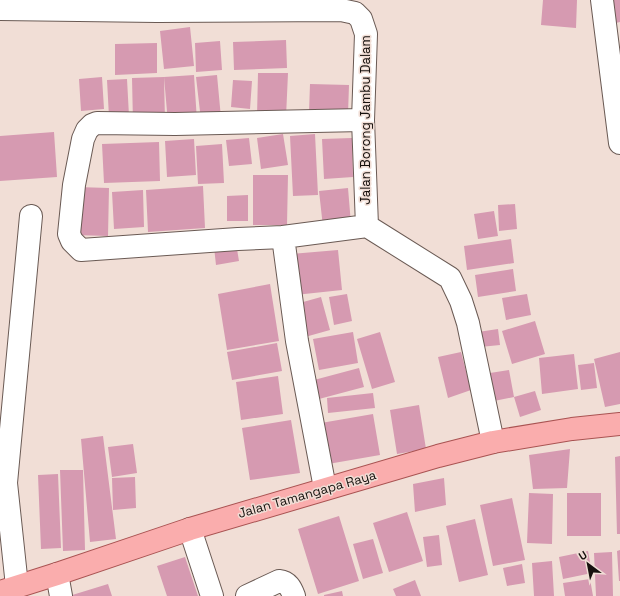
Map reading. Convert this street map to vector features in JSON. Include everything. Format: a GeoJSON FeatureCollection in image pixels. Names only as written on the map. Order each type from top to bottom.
{"type":"FeatureCollection","features":[{"type":"Feature","properties":{"kind":"main road","name":"Jalan Tamangapa Raya"},"geometry":{"type":"LineString","coordinates":[[9,589],[190,529],[325,488],[438,456],[493,442],[572,429],[620,424]]}},
{"type":"Feature","properties":{"kind":"street"},"geometry":{"type":"LineString","coordinates":[[602,0],[620,143]]}},
{"type":"Feature","properties":{"kind":"street","name":"Jalan Borong Jambu Dalam"},"geometry":{"type":"LineString","coordinates":[[0,9],[265,5],[341,10],[355,13],[361,19],[365,27],[366,47],[363,120],[366,226]]}},
{"type":"Feature","properties":{"kind":"street"},"geometry":{"type":"LineString","coordinates":[[363,120],[175,124],[97,123],[92,125],[83,138],[74,185],[69,234],[72,241],[81,250],[230,239],[283,237],[366,226],[450,278],[461,301],[468,323],[493,442]]}},
{"type":"Feature","properties":{"kind":"street"},"geometry":{"type":"LineString","coordinates":[[9,589],[6,483],[31,216]]}},
{"type":"Feature","properties":{"kind":"street"},"geometry":{"type":"LineString","coordinates":[[283,237],[297,341],[325,488]]}},
{"type":"Feature","properties":{"kind":"street"},"geometry":{"type":"LineString","coordinates":[[190,529],[212,596]]}},
{"type":"Feature","properties":{"kind":"street"},"geometry":{"type":"LineString","coordinates":[[56,574],[61,596]]}},
{"type":"Feature","properties":{"kind":"street"},"geometry":{"type":"LineString","coordinates":[[247,596],[279,581],[286,583],[294,596]]}},
{"type":"Feature","properties":{"kind":"building"},"geometry":{"type":"Polygon","coordinates":[[[543,0],[577,0],[576,28],[541,25],[543,0]]]}},
{"type":"Feature","properties":{"kind":"building"},"geometry":{"type":"Polygon","coordinates":[[[612,0],[620,0],[620,22],[616,23],[612,0]]]}},
{"type":"Feature","properties":{"kind":"building"},"geometry":{"type":"Polygon","coordinates":[[[190,27],[194,66],[164,69],[160,31],[190,27]]]}},
{"type":"Feature","properties":{"kind":"building"},"geometry":{"type":"Polygon","coordinates":[[[286,40],[287,68],[234,70],[233,42],[286,40]]]}},
{"type":"Feature","properties":{"kind":"building"},"geometry":{"type":"Polygon","coordinates":[[[220,41],[222,70],[196,72],[195,43],[220,41]]]}},
{"type":"Feature","properties":{"kind":"building"},"geometry":{"type":"Polygon","coordinates":[[[157,43],[157,73],[115,75],[115,44],[157,43]]]}},
{"type":"Feature","properties":{"kind":"building"},"geometry":{"type":"Polygon","coordinates":[[[258,73],[288,73],[286,117],[257,116],[258,73]]]}},
{"type":"Feature","properties":{"kind":"building"},"geometry":{"type":"Polygon","coordinates":[[[194,75],[197,121],[168,123],[164,77],[194,75]]]}},
{"type":"Feature","properties":{"kind":"building"},"geometry":{"type":"Polygon","coordinates":[[[217,75],[221,118],[201,120],[196,77],[217,75]]]}},
{"type":"Feature","properties":{"kind":"building"},"geometry":{"type":"Polygon","coordinates":[[[102,77],[104,109],[81,111],[79,79],[102,77]]]}},
{"type":"Feature","properties":{"kind":"building"},"geometry":{"type":"Polygon","coordinates":[[[164,77],[165,121],[133,123],[132,78],[164,77]]]}},
{"type":"Feature","properties":{"kind":"building"},"geometry":{"type":"Polygon","coordinates":[[[127,79],[129,116],[109,117],[107,80],[127,79]]]}},
{"type":"Feature","properties":{"kind":"building"},"geometry":{"type":"Polygon","coordinates":[[[233,80],[252,81],[250,109],[231,107],[233,80]]]}},
{"type":"Feature","properties":{"kind":"building"},"geometry":{"type":"Polygon","coordinates":[[[310,84],[349,85],[348,114],[309,113],[310,84]]]}},
{"type":"Feature","properties":{"kind":"building"},"geometry":{"type":"Polygon","coordinates":[[[54,132],[57,177],[0,181],[0,136],[54,132]]]}},
{"type":"Feature","properties":{"kind":"building"},"geometry":{"type":"Polygon","coordinates":[[[283,134],[288,165],[261,169],[257,138],[283,134]]]}},
{"type":"Feature","properties":{"kind":"building"},"geometry":{"type":"Polygon","coordinates":[[[315,134],[318,195],[293,196],[290,136],[315,134]]]}},
{"type":"Feature","properties":{"kind":"building"},"geometry":{"type":"Polygon","coordinates":[[[249,138],[252,164],[229,166],[226,140],[249,138]]]}},
{"type":"Feature","properties":{"kind":"building"},"geometry":{"type":"Polygon","coordinates":[[[352,138],[353,177],[324,179],[322,139],[352,138]]]}},
{"type":"Feature","properties":{"kind":"building"},"geometry":{"type":"Polygon","coordinates":[[[194,139],[196,175],[167,177],[165,141],[194,139]]]}},
{"type":"Feature","properties":{"kind":"building"},"geometry":{"type":"Polygon","coordinates":[[[159,142],[160,181],[104,183],[102,144],[159,142]]]}},
{"type":"Feature","properties":{"kind":"building"},"geometry":{"type":"Polygon","coordinates":[[[222,144],[224,183],[198,184],[196,146],[222,144]]]}},
{"type":"Feature","properties":{"kind":"building"},"geometry":{"type":"Polygon","coordinates":[[[253,175],[288,175],[287,225],[253,225],[253,175]]]}},
{"type":"Feature","properties":{"kind":"building"},"geometry":{"type":"Polygon","coordinates":[[[203,186],[205,228],[148,232],[146,190],[203,186]]]}},
{"type":"Feature","properties":{"kind":"building"},"geometry":{"type":"Polygon","coordinates":[[[77,187],[109,188],[108,236],[75,235],[77,187]]]}},
{"type":"Feature","properties":{"kind":"building"},"geometry":{"type":"Polygon","coordinates":[[[348,188],[351,224],[323,227],[319,191],[348,188]]]}},
{"type":"Feature","properties":{"kind":"building"},"geometry":{"type":"Polygon","coordinates":[[[143,190],[144,227],[114,229],[112,192],[143,190]]]}},
{"type":"Feature","properties":{"kind":"building"},"geometry":{"type":"Polygon","coordinates":[[[248,195],[248,221],[227,221],[227,196],[248,195]]]}},
{"type":"Feature","properties":{"kind":"building"},"geometry":{"type":"Polygon","coordinates":[[[515,204],[517,229],[499,231],[498,205],[515,204]]]}},
{"type":"Feature","properties":{"kind":"building"},"geometry":{"type":"Polygon","coordinates":[[[494,211],[498,236],[478,239],[474,214],[494,211]]]}},
{"type":"Feature","properties":{"kind":"building"},"geometry":{"type":"Polygon","coordinates":[[[511,239],[514,263],[467,270],[464,246],[511,239]]]}},
{"type":"Feature","properties":{"kind":"building"},"geometry":{"type":"Polygon","coordinates":[[[236,243],[239,261],[216,265],[214,247],[236,243]]]}},
{"type":"Feature","properties":{"kind":"building"},"geometry":{"type":"Polygon","coordinates":[[[338,250],[342,290],[295,295],[291,254],[338,250]]]}},
{"type":"Feature","properties":{"kind":"building"},"geometry":{"type":"Polygon","coordinates":[[[513,269],[516,291],[478,297],[475,275],[513,269]]]}},
{"type":"Feature","properties":{"kind":"building"},"geometry":{"type":"Polygon","coordinates":[[[270,284],[279,341],[227,350],[218,294],[270,284]]]}},
{"type":"Feature","properties":{"kind":"building"},"geometry":{"type":"Polygon","coordinates":[[[347,294],[352,321],[334,325],[329,297],[347,294]]]}},
{"type":"Feature","properties":{"kind":"building"},"geometry":{"type":"Polygon","coordinates":[[[527,294],[531,315],[506,320],[502,298],[527,294]]]}},
{"type":"Feature","properties":{"kind":"building"},"geometry":{"type":"Polygon","coordinates":[[[321,297],[330,330],[305,337],[296,304],[321,297]]]}},
{"type":"Feature","properties":{"kind":"building"},"geometry":{"type":"Polygon","coordinates":[[[535,321],[545,354],[512,364],[502,331],[535,321]]]}},
{"type":"Feature","properties":{"kind":"building"},"geometry":{"type":"Polygon","coordinates":[[[498,329],[500,345],[480,347],[478,332],[498,329]]]}},
{"type":"Feature","properties":{"kind":"building"},"geometry":{"type":"Polygon","coordinates":[[[353,332],[358,363],[319,370],[313,339],[353,332]]]}},
{"type":"Feature","properties":{"kind":"building"},"geometry":{"type":"Polygon","coordinates":[[[380,332],[395,382],[372,389],[357,339],[380,332]]]}},
{"type":"Feature","properties":{"kind":"building"},"geometry":{"type":"Polygon","coordinates":[[[277,343],[282,371],[232,380],[227,352],[277,343]]]}},
{"type":"Feature","properties":{"kind":"building"},"geometry":{"type":"Polygon","coordinates":[[[461,352],[471,390],[448,398],[438,357],[461,352]]]}},
{"type":"Feature","properties":{"kind":"building"},"geometry":{"type":"Polygon","coordinates":[[[620,352],[620,404],[605,407],[594,359],[620,352]]]}},
{"type":"Feature","properties":{"kind":"building"},"geometry":{"type":"Polygon","coordinates":[[[574,354],[578,389],[542,394],[539,358],[574,354]]]}},
{"type":"Feature","properties":{"kind":"building"},"geometry":{"type":"Polygon","coordinates":[[[594,363],[597,388],[581,390],[578,365],[594,363]]]}},
{"type":"Feature","properties":{"kind":"building"},"geometry":{"type":"Polygon","coordinates":[[[359,368],[364,387],[319,399],[314,380],[359,368]]]}},
{"type":"Feature","properties":{"kind":"building"},"geometry":{"type":"Polygon","coordinates":[[[509,370],[514,397],[494,401],[490,373],[509,370]]]}},
{"type":"Feature","properties":{"kind":"building"},"geometry":{"type":"Polygon","coordinates":[[[278,376],[283,414],[241,420],[236,382],[278,376]]]}},
{"type":"Feature","properties":{"kind":"building"},"geometry":{"type":"Polygon","coordinates":[[[535,391],[541,410],[520,417],[514,397],[535,391]]]}},
{"type":"Feature","properties":{"kind":"building"},"geometry":{"type":"Polygon","coordinates":[[[373,393],[375,408],[328,413],[327,398],[373,393]]]}},
{"type":"Feature","properties":{"kind":"building"},"geometry":{"type":"Polygon","coordinates":[[[419,405],[426,449],[397,454],[390,410],[419,405]]]}},
{"type":"Feature","properties":{"kind":"building"},"geometry":{"type":"Polygon","coordinates":[[[373,414],[380,455],[328,464],[321,423],[373,414]]]}},
{"type":"Feature","properties":{"kind":"building"},"geometry":{"type":"Polygon","coordinates":[[[291,420],[300,473],[250,480],[242,428],[291,420]]]}},
{"type":"Feature","properties":{"kind":"building"},"geometry":{"type":"Polygon","coordinates":[[[103,436],[116,539],[90,542],[81,439],[103,436]]]}},
{"type":"Feature","properties":{"kind":"building"},"geometry":{"type":"Polygon","coordinates":[[[133,444],[137,473],[112,477],[108,447],[133,444]]]}},
{"type":"Feature","properties":{"kind":"building"},"geometry":{"type":"Polygon","coordinates":[[[570,449],[567,488],[533,489],[529,455],[570,449]]]}},
{"type":"Feature","properties":{"kind":"building"},"geometry":{"type":"Polygon","coordinates":[[[620,456],[620,534],[617,534],[615,457],[620,456]]]}},
{"type":"Feature","properties":{"kind":"building"},"geometry":{"type":"Polygon","coordinates":[[[60,470],[83,470],[85,550],[63,551],[60,470]]]}},
{"type":"Feature","properties":{"kind":"building"},"geometry":{"type":"Polygon","coordinates":[[[58,474],[61,548],[41,549],[38,475],[58,474]]]}},
{"type":"Feature","properties":{"kind":"building"},"geometry":{"type":"Polygon","coordinates":[[[135,477],[136,508],[113,510],[112,478],[135,477]]]}},
{"type":"Feature","properties":{"kind":"building"},"geometry":{"type":"Polygon","coordinates":[[[444,478],[446,505],[415,512],[413,484],[444,478]]]}},
{"type":"Feature","properties":{"kind":"building"},"geometry":{"type":"Polygon","coordinates":[[[529,493],[553,494],[552,544],[527,543],[529,493]]]}},
{"type":"Feature","properties":{"kind":"building"},"geometry":{"type":"Polygon","coordinates":[[[567,493],[601,493],[601,536],[567,536],[567,493]]]}},
{"type":"Feature","properties":{"kind":"building"},"geometry":{"type":"Polygon","coordinates":[[[512,498],[525,560],[493,566],[480,505],[512,498]]]}},
{"type":"Feature","properties":{"kind":"building"},"geometry":{"type":"Polygon","coordinates":[[[407,512],[423,561],[389,572],[373,523],[407,512]]]}},
{"type":"Feature","properties":{"kind":"building"},"geometry":{"type":"Polygon","coordinates":[[[339,516],[359,581],[318,594],[298,529],[339,516]]]}},
{"type":"Feature","properties":{"kind":"building"},"geometry":{"type":"Polygon","coordinates":[[[475,519],[488,575],[459,582],[446,526],[475,519]]]}},
{"type":"Feature","properties":{"kind":"building"},"geometry":{"type":"Polygon","coordinates":[[[439,535],[442,565],[427,567],[423,537],[439,535]]]}},
{"type":"Feature","properties":{"kind":"building"},"geometry":{"type":"Polygon","coordinates":[[[373,539],[383,573],[363,579],[353,544],[373,539]]]}},
{"type":"Feature","properties":{"kind":"building"},"geometry":{"type":"Polygon","coordinates":[[[620,550],[620,581],[619,581],[617,551],[620,550]]]}},
{"type":"Feature","properties":{"kind":"building"},"geometry":{"type":"Polygon","coordinates":[[[588,551],[592,573],[563,579],[559,557],[588,551]]]}},
{"type":"Feature","properties":{"kind":"building"},"geometry":{"type":"Polygon","coordinates":[[[612,552],[613,596],[596,596],[594,553],[612,552]]]}},
{"type":"Feature","properties":{"kind":"building"},"geometry":{"type":"Polygon","coordinates":[[[185,557],[198,596],[167,596],[157,566],[185,557]]]}},
{"type":"Feature","properties":{"kind":"building"},"geometry":{"type":"Polygon","coordinates":[[[552,561],[554,596],[534,596],[532,563],[552,561]]]}},
{"type":"Feature","properties":{"kind":"building"},"geometry":{"type":"Polygon","coordinates":[[[522,564],[525,583],[507,586],[503,568],[522,564]]]}},
{"type":"Feature","properties":{"kind":"building"},"geometry":{"type":"Polygon","coordinates":[[[590,579],[593,596],[565,596],[563,583],[590,579]]]}},
{"type":"Feature","properties":{"kind":"building"},"geometry":{"type":"Polygon","coordinates":[[[415,580],[421,596],[396,596],[393,589],[415,580]]]}},
{"type":"Feature","properties":{"kind":"building"},"geometry":{"type":"Polygon","coordinates":[[[108,584],[112,596],[69,596],[108,584]]]}},
{"type":"Feature","properties":{"kind":"building"},"geometry":{"type":"Polygon","coordinates":[[[342,591],[343,596],[324,596],[324,595],[342,591]]]}}]}
